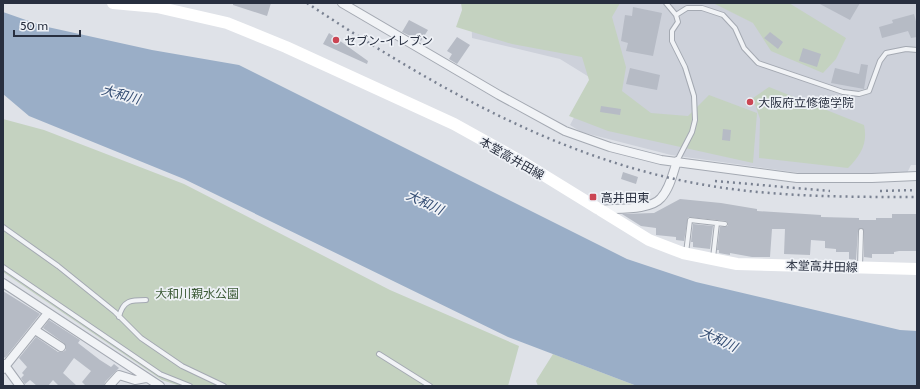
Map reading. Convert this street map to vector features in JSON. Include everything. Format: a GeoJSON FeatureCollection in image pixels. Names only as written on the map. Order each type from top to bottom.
{"type":"FeatureCollection","features":[{"type":"Feature","properties":{"kind":"main road","name":"本堂高井田線"},"geometry":{"type":"LineString","coordinates":[[113,3],[158,7],[227,23],[286,47],[454,124],[524,163],[649,240],[686,254],[737,264],[917,269]]}},
{"type":"Feature","properties":{"kind":"street"},"geometry":{"type":"LineString","coordinates":[[342,3],[565,131],[610,147],[661,160],[797,178],[851,179],[917,176]]}},
{"type":"Feature","properties":{"kind":"street"},"geometry":{"type":"LineString","coordinates":[[599,210],[647,206],[661,199],[672,177],[677,161]]}},
{"type":"Feature","properties":{"kind":"street"},"geometry":{"type":"LineString","coordinates":[[3,283],[160,386]]}},
{"type":"Feature","properties":{"kind":"street"},"geometry":{"type":"LineString","coordinates":[[20,386],[4,367],[48,313]]}},
{"type":"Feature","properties":{"kind":"street"},"geometry":{"type":"LineString","coordinates":[[35,330],[61,347]]}},
{"type":"Feature","properties":{"kind":"street"},"geometry":{"type":"LineString","coordinates":[[109,386],[119,375],[135,380],[146,378]]}},
{"type":"Feature","properties":{"kind":"lane"},"geometry":{"type":"LineString","coordinates":[[666,3],[676,15],[678,22],[672,31],[672,40],[685,67],[694,96],[695,120],[692,132],[677,161]]}},
{"type":"Feature","properties":{"kind":"lane"},"geometry":{"type":"LineString","coordinates":[[676,15],[687,8],[702,8],[723,15],[736,28],[744,48],[758,63],[843,92],[859,94],[869,91],[880,62],[886,53],[906,48],[917,50]]}},
{"type":"Feature","properties":{"kind":"lane"},"geometry":{"type":"LineString","coordinates":[[686,254],[690,220],[725,224]]}},
{"type":"Feature","properties":{"kind":"lane"},"geometry":{"type":"LineString","coordinates":[[713,259],[717,223]]}},
{"type":"Feature","properties":{"kind":"lane"},"geometry":{"type":"LineString","coordinates":[[3,227],[58,266],[119,317],[141,338],[182,366],[224,386]]}},
{"type":"Feature","properties":{"kind":"lane"},"geometry":{"type":"LineString","coordinates":[[860,268],[861,231]]}},
{"type":"Feature","properties":{"kind":"lane"},"geometry":{"type":"LineString","coordinates":[[3,267],[160,374],[190,386]]}},
{"type":"Feature","properties":{"kind":"lane"},"geometry":{"type":"LineString","coordinates":[[119,317],[121,308],[131,300],[146,300]]}},
{"type":"Feature","properties":{"kind":"lane"},"geometry":{"type":"LineString","coordinates":[[379,354],[430,386]]}},
{"type":"Feature","properties":{"kind":"shaded area","name":"大阪府立修徳学院"},"geometry":{"type":"Polygon","coordinates":[[[471,3],[917,3],[917,165],[911,165],[906,175],[807,174],[671,155],[581,132],[570,125],[594,80],[560,59],[472,38],[471,3]]]}},
{"type":"Feature","properties":{"kind":"green space"},"geometry":{"type":"Polygon","coordinates":[[[461,3],[620,3],[612,17],[626,67],[622,91],[651,113],[688,116],[709,95],[757,113],[753,163],[608,131],[569,116],[589,80],[582,57],[512,44],[456,27],[462,10],[461,3]]]}},
{"type":"Feature","properties":{"kind":"green space"},"geometry":{"type":"Polygon","coordinates":[[[713,3],[789,3],[846,38],[836,59],[823,73],[771,51],[753,23],[713,3]]]}},
{"type":"Feature","properties":{"kind":"green space"},"geometry":{"type":"Polygon","coordinates":[[[769,87],[864,125],[864,143],[857,158],[848,168],[759,158],[760,119],[753,98],[769,87]]]}},
{"type":"Feature","properties":{"kind":"green space","name":"大和川親水公園"},"geometry":{"type":"Polygon","coordinates":[[[3,119],[44,130],[184,184],[390,290],[519,346],[508,386],[180,386],[162,380],[3,272],[3,119]]]}},
{"type":"Feature","properties":{"kind":"green space"},"geometry":{"type":"Polygon","coordinates":[[[553,354],[637,386],[538,386],[536,381],[553,354]]]}},
{"type":"Feature","properties":{"kind":"water","name":"大和川"},"geometry":{"type":"Polygon","coordinates":[[[3,12],[43,26],[152,50],[239,65],[627,259],[696,282],[900,330],[917,331],[917,386],[637,386],[508,337],[184,179],[29,116],[3,94],[3,12]]]}},
{"type":"Feature","properties":{"kind":"building"},"geometry":{"type":"Polygon","coordinates":[[[233,3],[271,3],[267,16],[233,5],[233,3]]]}},
{"type":"Feature","properties":{"kind":"building"},"geometry":{"type":"Polygon","coordinates":[[[818,3],[860,3],[850,20],[818,3]]]}},
{"type":"Feature","properties":{"kind":"building"},"geometry":{"type":"Polygon","coordinates":[[[633,7],[662,13],[653,56],[626,51],[628,43],[621,41],[625,15],[632,16],[633,7]]]}},
{"type":"Feature","properties":{"kind":"building"},"geometry":{"type":"Polygon","coordinates":[[[914,14],[917,25],[917,37],[911,38],[908,31],[882,38],[879,27],[893,23],[892,20],[914,14]]]}},
{"type":"Feature","properties":{"kind":"building"},"geometry":{"type":"Polygon","coordinates":[[[409,20],[428,30],[421,41],[402,32],[409,20]]]}},
{"type":"Feature","properties":{"kind":"building"},"geometry":{"type":"Polygon","coordinates":[[[770,32],[783,42],[778,49],[764,38],[770,32]]]}},
{"type":"Feature","properties":{"kind":"building"},"geometry":{"type":"Polygon","coordinates":[[[329,33],[368,61],[367,64],[323,44],[329,33]]]}},
{"type":"Feature","properties":{"kind":"building"},"geometry":{"type":"Polygon","coordinates":[[[457,37],[470,45],[457,64],[449,59],[452,54],[447,51],[457,37]]]}},
{"type":"Feature","properties":{"kind":"building"},"geometry":{"type":"Polygon","coordinates":[[[803,48],[821,54],[817,67],[799,61],[803,48]]]}},
{"type":"Feature","properties":{"kind":"building"},"geometry":{"type":"Polygon","coordinates":[[[861,64],[868,65],[864,89],[831,83],[835,68],[859,74],[861,64]]]}},
{"type":"Feature","properties":{"kind":"building"},"geometry":{"type":"Polygon","coordinates":[[[630,68],[660,75],[657,90],[626,84],[630,68]]]}},
{"type":"Feature","properties":{"kind":"building"},"geometry":{"type":"Polygon","coordinates":[[[601,106],[621,109],[620,115],[600,112],[601,106]]]}},
{"type":"Feature","properties":{"kind":"building"},"geometry":{"type":"Polygon","coordinates":[[[723,129],[731,130],[730,141],[722,140],[723,129]]]}},
{"type":"Feature","properties":{"kind":"building"},"geometry":{"type":"Polygon","coordinates":[[[623,172],[638,177],[636,184],[621,179],[623,172]]]}},
{"type":"Feature","properties":{"kind":"building"},"geometry":{"type":"Polygon","coordinates":[[[680,199],[721,203],[757,209],[757,211],[821,215],[821,217],[859,218],[859,220],[892,218],[892,214],[917,214],[917,251],[899,251],[894,252],[894,254],[872,254],[872,258],[864,257],[864,231],[861,228],[858,231],[856,260],[849,259],[849,252],[836,252],[836,249],[825,248],[825,241],[811,240],[810,255],[784,254],[785,229],[772,229],[770,257],[752,257],[730,253],[730,255],[719,253],[719,250],[717,250],[720,227],[728,226],[726,221],[688,217],[684,241],[676,240],[676,237],[656,235],[656,228],[641,226],[622,214],[654,213],[680,199]]]}},
{"type":"Feature","properties":{"kind":"building"},"geometry":{"type":"Polygon","coordinates":[[[693,224],[713,226],[710,249],[693,247],[693,242],[691,242],[693,224]]]}},
{"type":"Feature","properties":{"kind":"building"},"geometry":{"type":"Polygon","coordinates":[[[3,291],[40,314],[5,358],[3,356],[3,291]]]}},
{"type":"Feature","properties":{"kind":"building"},"geometry":{"type":"Polygon","coordinates":[[[49,320],[80,340],[78,343],[100,360],[111,367],[114,364],[119,368],[105,382],[104,386],[86,386],[82,382],[91,371],[74,358],[63,373],[77,386],[59,386],[53,380],[48,386],[37,386],[30,380],[25,384],[21,378],[24,375],[22,373],[27,367],[19,358],[36,337],[58,352],[63,352],[66,350],[64,343],[43,328],[49,320]]]}},
{"type":"Feature","properties":{"kind":"railway"},"geometry":{"type":"LineString","coordinates":[[307,3],[402,63],[450,91],[551,139],[603,159],[656,175],[737,190],[814,196],[917,197]]}},
{"type":"Feature","properties":{"kind":"railway"},"geometry":{"type":"LineString","coordinates":[[715,181],[830,191]]}},
{"type":"Feature","properties":{"kind":"railway"},"geometry":{"type":"LineString","coordinates":[[880,191],[917,190]]}},
{"type":"Feature","properties":{"kind":"place","name":"セブン-イレブン"},"geometry":{"type":"Point","coordinates":[336,40]}},
{"type":"Feature","properties":{"kind":"place","name":"大阪府立修徳学院"},"geometry":{"type":"Point","coordinates":[750,102]}},
{"type":"Feature","properties":{"kind":"place","name":"高井田東"},"geometry":{"type":"Point","coordinates":[593,197]}}]}
